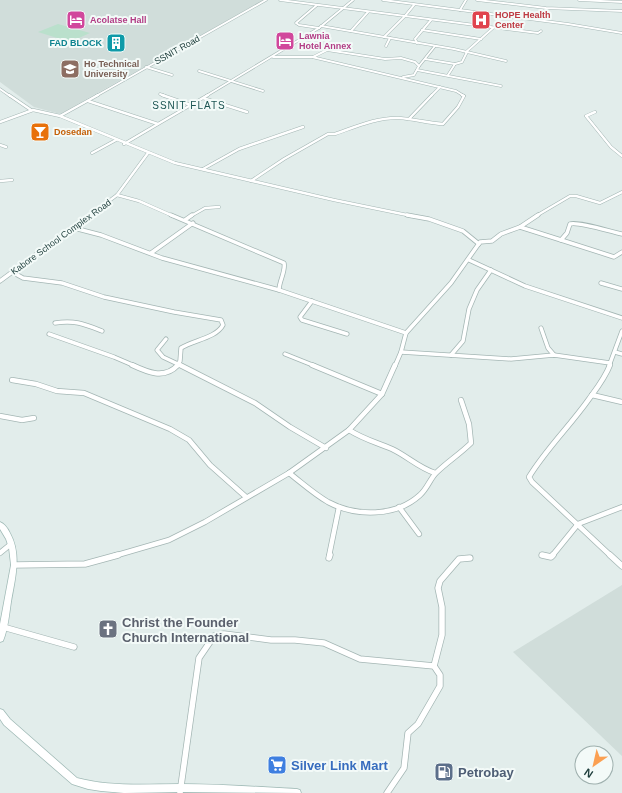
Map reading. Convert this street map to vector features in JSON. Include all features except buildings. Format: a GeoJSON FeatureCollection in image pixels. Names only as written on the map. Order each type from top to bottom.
{"type":"FeatureCollection","features":[{"type":"Feature","properties":{"kind":"main road"},"geometry":{"type":"LineString","coordinates":[[0,525],[7,532],[12,543],[14,565],[4,627],[0,639]]}},
{"type":"Feature","properties":{"kind":"main road"},"geometry":{"type":"LineString","coordinates":[[0,713],[4,721],[75,780],[86,785],[98,788],[116,789],[297,793]]}},
{"type":"Feature","properties":{"kind":"street","name":"SSNIT Road"},"geometry":{"type":"LineString","coordinates":[[60,116],[266,0]]}},
{"type":"Feature","properties":{"kind":"street"},"geometry":{"type":"LineString","coordinates":[[280,0],[493,28],[538,33],[541,31]]}},
{"type":"Feature","properties":{"kind":"street"},"geometry":{"type":"LineString","coordinates":[[124,144],[274,57],[320,27],[352,0]]}},
{"type":"Feature","properties":{"kind":"street"},"geometry":{"type":"LineString","coordinates":[[383,0],[622,33]]}},
{"type":"Feature","properties":{"kind":"street"},"geometry":{"type":"LineString","coordinates":[[460,10],[466,0]]}},
{"type":"Feature","properties":{"kind":"street"},"geometry":{"type":"LineString","coordinates":[[477,0],[546,8],[622,11]]}},
{"type":"Feature","properties":{"kind":"street"},"geometry":{"type":"LineString","coordinates":[[506,4],[509,0]]}},
{"type":"Feature","properties":{"kind":"street"},"geometry":{"type":"LineString","coordinates":[[580,0],[622,2]]}},
{"type":"Feature","properties":{"kind":"street"},"geometry":{"type":"LineString","coordinates":[[317,5],[296,23],[299,25],[351,31],[435,46],[506,61]]}},
{"type":"Feature","properties":{"kind":"street"},"geometry":{"type":"LineString","coordinates":[[384,37],[414,5]]}},
{"type":"Feature","properties":{"kind":"street"},"geometry":{"type":"LineString","coordinates":[[351,31],[368,12]]}},
{"type":"Feature","properties":{"kind":"street"},"geometry":{"type":"LineString","coordinates":[[417,43],[415,39],[431,20]]}},
{"type":"Feature","properties":{"kind":"street"},"geometry":{"type":"LineString","coordinates":[[425,59],[455,64],[464,60],[467,52],[493,28]]}},
{"type":"Feature","properties":{"kind":"street"},"geometry":{"type":"LineString","coordinates":[[422,30],[480,39]]}},
{"type":"Feature","properties":{"kind":"street"},"geometry":{"type":"LineString","coordinates":[[386,46],[390,38]]}},
{"type":"Feature","properties":{"kind":"street"},"geometry":{"type":"LineString","coordinates":[[416,82],[414,75],[419,66],[435,46]]}},
{"type":"Feature","properties":{"kind":"street"},"geometry":{"type":"LineString","coordinates":[[312,57],[327,50],[385,59],[401,58],[415,62],[419,66]]}},
{"type":"Feature","properties":{"kind":"street"},"geometry":{"type":"LineString","coordinates":[[251,181],[284,159],[328,134],[335,134],[377,120],[399,118],[426,123],[445,123],[458,107],[464,96],[456,91],[312,57],[274,57]]}},
{"type":"Feature","properties":{"kind":"street"},"geometry":{"type":"LineString","coordinates":[[448,75],[455,64]]}},
{"type":"Feature","properties":{"kind":"street"},"geometry":{"type":"LineString","coordinates":[[146,67],[172,75]]}},
{"type":"Feature","properties":{"kind":"street"},"geometry":{"type":"LineString","coordinates":[[417,70],[501,86]]}},
{"type":"Feature","properties":{"kind":"street"},"geometry":{"type":"LineString","coordinates":[[199,72],[264,91]]}},
{"type":"Feature","properties":{"kind":"street"},"geometry":{"type":"LineString","coordinates":[[400,78],[414,75]]}},
{"type":"Feature","properties":{"kind":"street"},"geometry":{"type":"LineString","coordinates":[[409,119],[440,87]]}},
{"type":"Feature","properties":{"kind":"street"},"geometry":{"type":"LineString","coordinates":[[0,89],[31,110]]}},
{"type":"Feature","properties":{"kind":"street"},"geometry":{"type":"LineString","coordinates":[[160,94],[191,104]]}},
{"type":"Feature","properties":{"kind":"street"},"geometry":{"type":"LineString","coordinates":[[203,98],[247,112]]}},
{"type":"Feature","properties":{"kind":"street"},"geometry":{"type":"LineString","coordinates":[[88,101],[158,124]]}},
{"type":"Feature","properties":{"kind":"street"},"geometry":{"type":"LineString","coordinates":[[0,122],[31,110],[42,111],[60,116],[124,144],[175,163],[251,181],[429,219],[463,231],[479,244]]}},
{"type":"Feature","properties":{"kind":"street"},"geometry":{"type":"LineString","coordinates":[[595,112],[586,116],[612,147],[622,156]]}},
{"type":"Feature","properties":{"kind":"street"},"geometry":{"type":"LineString","coordinates":[[203,169],[234,151],[264,139],[303,127]]}},
{"type":"Feature","properties":{"kind":"street"},"geometry":{"type":"LineString","coordinates":[[92,153],[116,140]]}},
{"type":"Feature","properties":{"kind":"street"},"geometry":{"type":"LineString","coordinates":[[0,145],[6,147]]}},
{"type":"Feature","properties":{"kind":"street","name":"Kabore School Complex Road"},"geometry":{"type":"LineString","coordinates":[[0,281],[117,195],[148,153]]}},
{"type":"Feature","properties":{"kind":"street"},"geometry":{"type":"LineString","coordinates":[[0,181],[12,180]]}},
{"type":"Feature","properties":{"kind":"street"},"geometry":{"type":"LineString","coordinates":[[14,565],[84,564],[169,540],[206,522],[289,473],[350,430],[382,394],[401,352],[406,333],[451,283],[469,260],[480,242],[492,241],[501,234],[520,227],[529,220],[570,196],[576,196],[600,203],[622,192]]}},
{"type":"Feature","properties":{"kind":"street"},"geometry":{"type":"LineString","coordinates":[[117,195],[139,201],[284,263],[285,267],[279,284],[279,290]]}},
{"type":"Feature","properties":{"kind":"street"},"geometry":{"type":"LineString","coordinates":[[184,220],[205,207],[214,205],[219,207]]}},
{"type":"Feature","properties":{"kind":"street"},"geometry":{"type":"LineString","coordinates":[[561,240],[567,233],[570,224],[575,222],[605,231],[622,234]]}},
{"type":"Feature","properties":{"kind":"street"},"geometry":{"type":"LineString","coordinates":[[151,253],[193,224]]}},
{"type":"Feature","properties":{"kind":"street"},"geometry":{"type":"LineString","coordinates":[[520,227],[614,257],[622,252]]}},
{"type":"Feature","properties":{"kind":"street"},"geometry":{"type":"LineString","coordinates":[[74,228],[101,235],[167,260],[279,290],[406,333]]}},
{"type":"Feature","properties":{"kind":"street"},"geometry":{"type":"LineString","coordinates":[[469,260],[526,286],[622,318]]}},
{"type":"Feature","properties":{"kind":"street"},"geometry":{"type":"LineString","coordinates":[[451,355],[463,341],[466,334],[469,309],[477,290],[491,270]]}},
{"type":"Feature","properties":{"kind":"street"},"geometry":{"type":"LineString","coordinates":[[12,272],[23,278],[62,283],[104,297],[174,312],[221,320],[223,325],[221,330],[215,335],[202,338],[181,348],[182,358],[178,366],[170,372],[152,374],[114,357],[49,334]]}},
{"type":"Feature","properties":{"kind":"street"},"geometry":{"type":"LineString","coordinates":[[601,283],[622,290]]}},
{"type":"Feature","properties":{"kind":"street"},"geometry":{"type":"LineString","coordinates":[[312,301],[300,317],[302,320],[347,334]]}},
{"type":"Feature","properties":{"kind":"street"},"geometry":{"type":"LineString","coordinates":[[54,323],[70,321],[79,322],[102,331]]}},
{"type":"Feature","properties":{"kind":"street"},"geometry":{"type":"LineString","coordinates":[[541,328],[548,348],[554,355]]}},
{"type":"Feature","properties":{"kind":"street"},"geometry":{"type":"LineString","coordinates":[[622,330],[606,376],[579,413],[539,461],[529,477],[532,482],[622,566]]}},
{"type":"Feature","properties":{"kind":"street"},"geometry":{"type":"LineString","coordinates":[[166,339],[157,350],[163,357],[178,366],[199,374],[223,388],[255,403],[290,427],[326,448]]}},
{"type":"Feature","properties":{"kind":"street"},"geometry":{"type":"LineString","coordinates":[[401,352],[511,359],[554,355],[610,363]]}},
{"type":"Feature","properties":{"kind":"street"},"geometry":{"type":"LineString","coordinates":[[615,352],[622,354]]}},
{"type":"Feature","properties":{"kind":"street"},"geometry":{"type":"LineString","coordinates":[[285,354],[382,394]]}},
{"type":"Feature","properties":{"kind":"street"},"geometry":{"type":"LineString","coordinates":[[12,380],[36,384],[57,391],[84,393],[170,429],[189,440],[210,465],[246,497]]}},
{"type":"Feature","properties":{"kind":"street"},"geometry":{"type":"LineString","coordinates":[[592,395],[622,402]]}},
{"type":"Feature","properties":{"kind":"street"},"geometry":{"type":"LineString","coordinates":[[289,473],[332,505],[348,510],[374,513],[400,507],[409,503],[420,495],[427,487],[435,473],[462,453],[470,443],[469,424],[461,400]]}},
{"type":"Feature","properties":{"kind":"street"},"geometry":{"type":"LineString","coordinates":[[0,416],[22,420],[34,418]]}},
{"type":"Feature","properties":{"kind":"street"},"geometry":{"type":"LineString","coordinates":[[350,430],[363,439],[392,449],[428,471],[435,473]]}},
{"type":"Feature","properties":{"kind":"street"},"geometry":{"type":"LineString","coordinates":[[329,558],[339,507]]}},
{"type":"Feature","properties":{"kind":"street"},"geometry":{"type":"LineString","coordinates":[[400,507],[420,534]]}},
{"type":"Feature","properties":{"kind":"street"},"geometry":{"type":"LineString","coordinates":[[542,555],[551,557],[578,524],[622,507]]}},
{"type":"Feature","properties":{"kind":"street"},"geometry":{"type":"LineString","coordinates":[[0,553],[12,543]]}},
{"type":"Feature","properties":{"kind":"street"},"geometry":{"type":"LineString","coordinates":[[387,793],[404,768],[408,733],[418,724],[440,686],[440,675],[434,666],[442,635],[442,607],[438,588],[440,582],[459,559],[470,558]]}},
{"type":"Feature","properties":{"kind":"street"},"geometry":{"type":"LineString","coordinates":[[4,627],[74,647]]}},
{"type":"Feature","properties":{"kind":"street"},"geometry":{"type":"LineString","coordinates":[[180,791],[200,658],[214,636],[224,634],[271,640],[295,640],[324,643],[360,659],[434,666]]}},
{"type":"Feature","properties":{"kind":"shaded area","name":"Ho Technical University"},"geometry":{"type":"Polygon","coordinates":[[[0,0],[264,0],[60,114],[34,107],[0,82],[0,0]]]}},
{"type":"Feature","properties":{"kind":"shaded area"},"geometry":{"type":"Polygon","coordinates":[[[622,585],[622,756],[614,748],[614,745],[610,745],[513,652],[622,585]]]}},
{"type":"Feature","properties":{"kind":"green space"},"geometry":{"type":"Polygon","coordinates":[[[58,24],[90,33],[70,42],[38,32],[58,24]]]}},
{"type":"Feature","properties":{"kind":"place","name":"Acolatse Hall"},"geometry":{"type":"Point","coordinates":[76,20]}},
{"type":"Feature","properties":{"kind":"place","name":"HOPE Health Center"},"geometry":{"type":"Point","coordinates":[481,20]}},
{"type":"Feature","properties":{"kind":"place","name":"Lawnia Hotel Annex"},"geometry":{"type":"Point","coordinates":[285,41]}},
{"type":"Feature","properties":{"kind":"place","name":"FAD BLOCK"},"geometry":{"type":"Point","coordinates":[116,43]}},
{"type":"Feature","properties":{"kind":"place","name":"Ho Technical University"},"geometry":{"type":"Point","coordinates":[70,69]}},
{"type":"Feature","properties":{"kind":"place","name":"Dosedan"},"geometry":{"type":"Point","coordinates":[40,132]}},
{"type":"Feature","properties":{"kind":"place","name":"Christ the Founder Church International"},"geometry":{"type":"Point","coordinates":[108,629]}},
{"type":"Feature","properties":{"kind":"place","name":"Silver Link Mart"},"geometry":{"type":"Point","coordinates":[277,765]}},
{"type":"Feature","properties":{"kind":"place","name":"Petrobay"},"geometry":{"type":"Point","coordinates":[444,772]}},
{"type":"Feature","properties":{"kind":"district","name":"SSNIT FLATS"},"geometry":{"type":"Point","coordinates":[189,105]}}]}
